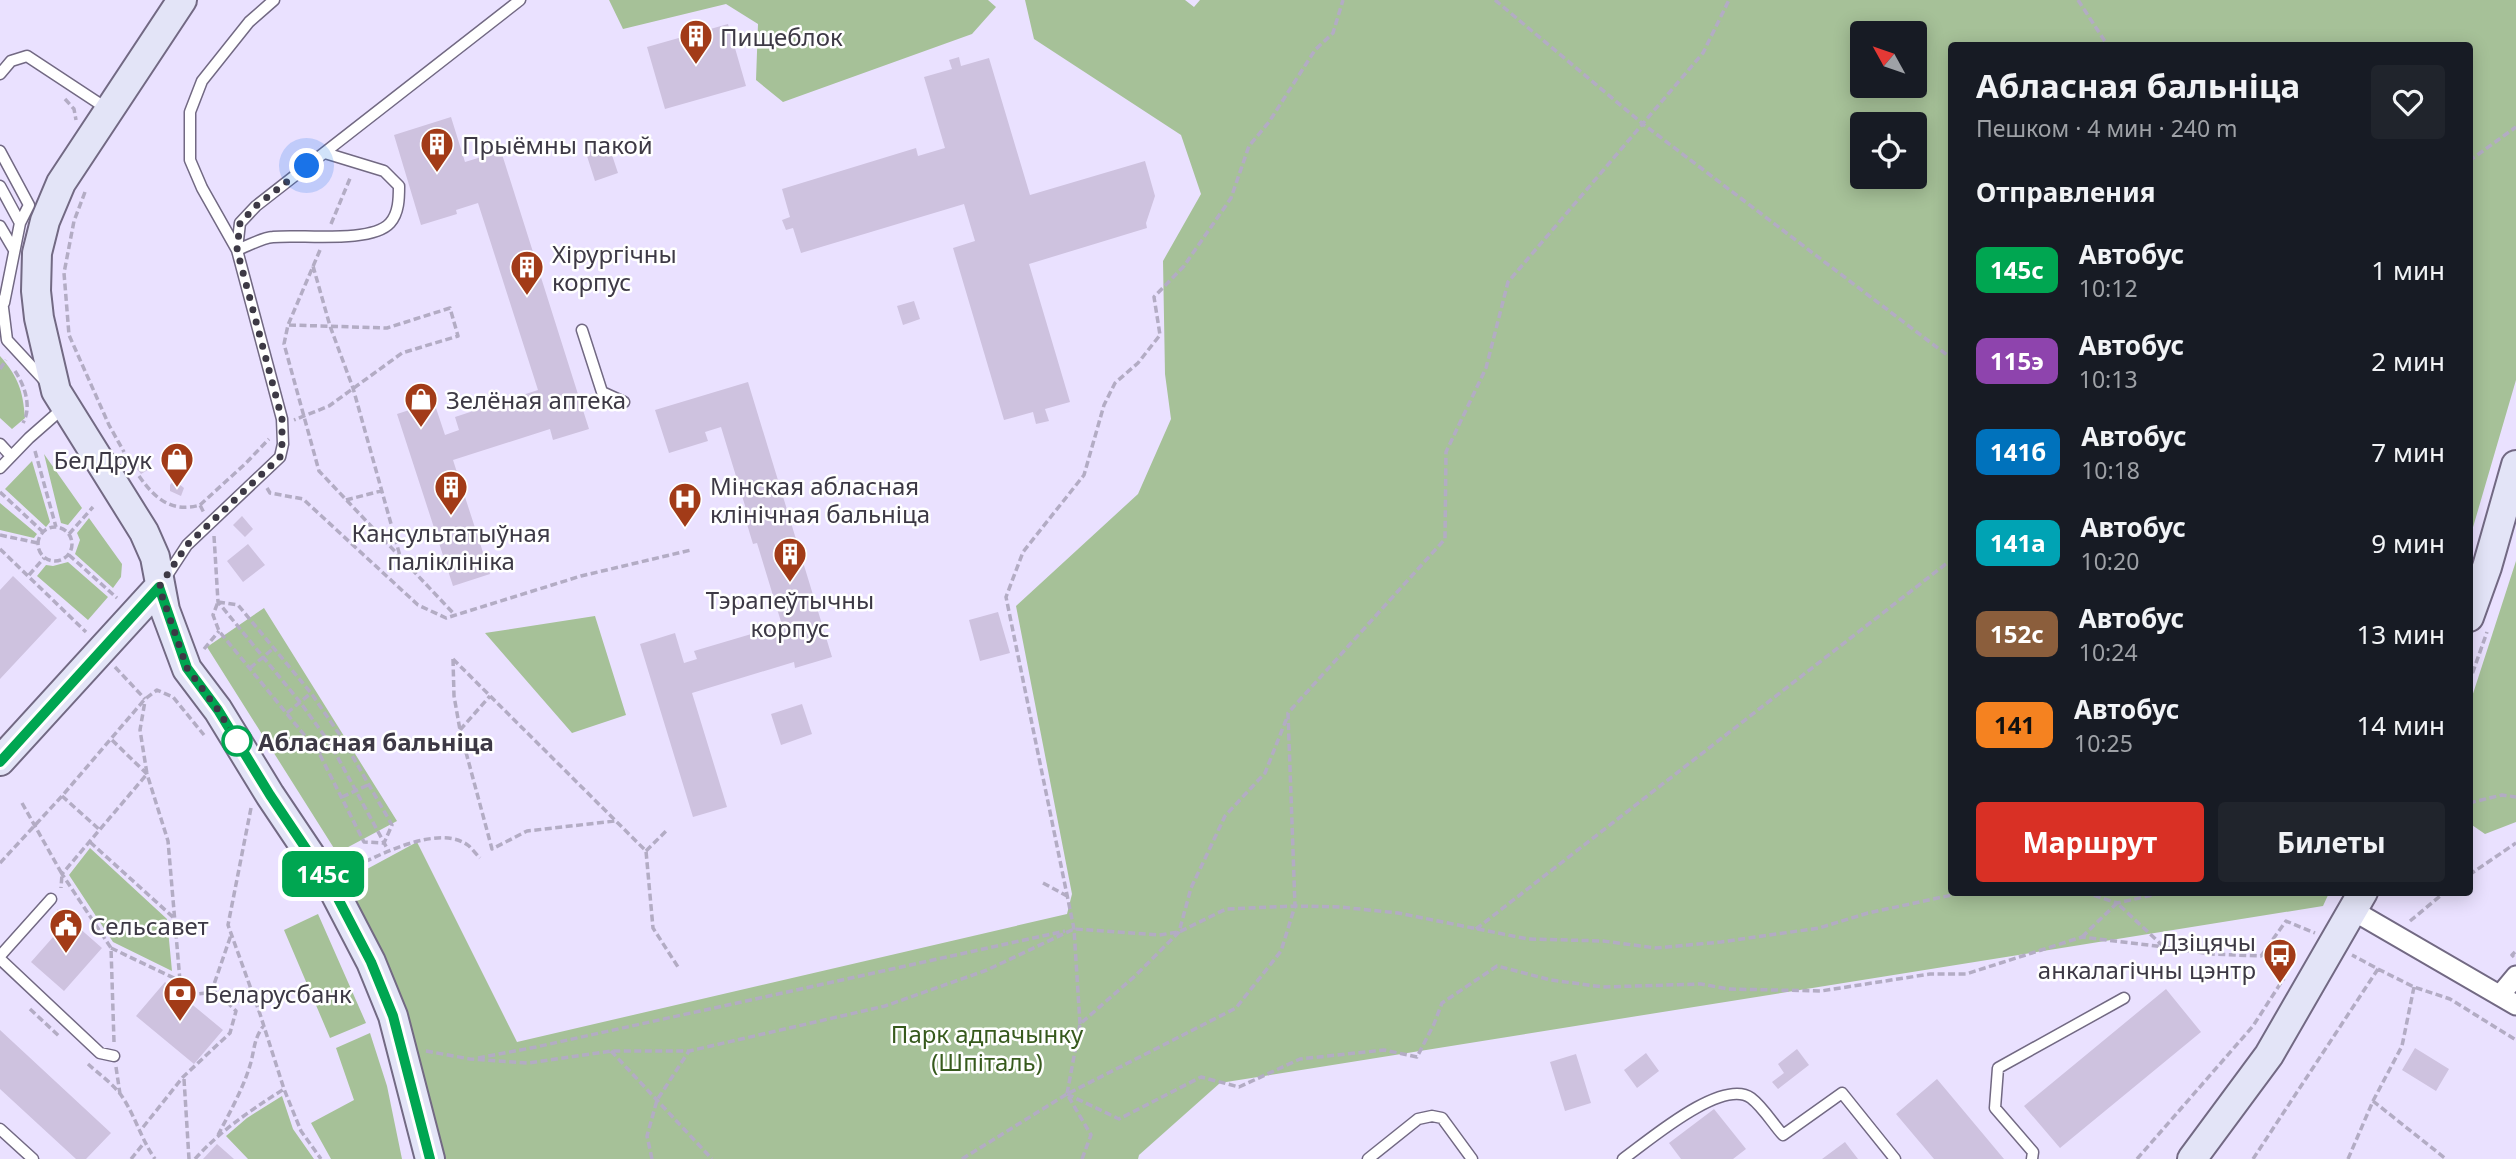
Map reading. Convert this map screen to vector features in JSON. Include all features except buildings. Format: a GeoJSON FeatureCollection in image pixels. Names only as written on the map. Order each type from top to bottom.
{"type":"FeatureCollection","features":[{"type":"Feature","properties":{"kind":"street"},"geometry":{"type":"LineString","coordinates":[[182,0],[61,183],[44,221],[37,253],[36,292],[39,317],[60,399],[144,532],[155,557],[159,587],[187,668],[218,710],[348,916],[371,962],[393,1016],[430,1159]]}},
{"type":"Feature","properties":{"kind":"street"},"geometry":{"type":"LineString","coordinates":[[2473,606],[2516,465]]}},
{"type":"Feature","properties":{"kind":"street"},"geometry":{"type":"LineString","coordinates":[[0,761],[159,587]]}},
{"type":"Feature","properties":{"kind":"street"},"geometry":{"type":"LineString","coordinates":[[2192,1159],[2269,1055],[2321,944],[2359,902],[2508,1000],[2516,976]]}},
{"type":"Feature","properties":{"kind":"lane"},"geometry":{"type":"LineString","coordinates":[[159,587],[187,545],[280,457],[282,419],[237,250],[202,188],[190,160],[190,112],[202,81],[249,22],[274,0]]}},
{"type":"Feature","properties":{"kind":"lane"},"geometry":{"type":"LineString","coordinates":[[237,250],[240,223],[256,206],[520,0]]}},
{"type":"Feature","properties":{"kind":"lane"},"geometry":{"type":"LineString","coordinates":[[0,74],[11,61],[27,57],[109,110]]}},
{"type":"Feature","properties":{"kind":"lane"},"geometry":{"type":"LineString","coordinates":[[0,150],[29,205],[20,223],[2,300],[4,336],[60,399],[29,438],[0,468]]}},
{"type":"Feature","properties":{"kind":"lane"},"geometry":{"type":"LineString","coordinates":[[237,250],[271,237],[325,237],[372,232],[390,223],[399,204],[400,186],[384,171],[325,153]]}},
{"type":"Feature","properties":{"kind":"lane"},"geometry":{"type":"LineString","coordinates":[[0,186],[20,223]]}},
{"type":"Feature","properties":{"kind":"lane"},"geometry":{"type":"LineString","coordinates":[[0,226],[14,250]]}},
{"type":"Feature","properties":{"kind":"lane"},"geometry":{"type":"LineString","coordinates":[[0,264],[8,278]]}},
{"type":"Feature","properties":{"kind":"lane"},"geometry":{"type":"LineString","coordinates":[[582,330],[603,392],[624,402]]}},
{"type":"Feature","properties":{"kind":"lane"},"geometry":{"type":"LineString","coordinates":[[0,444],[11,456]]}},
{"type":"Feature","properties":{"kind":"lane"},"geometry":{"type":"LineString","coordinates":[[51,899],[0,957],[100,1053],[114,1056]]}},
{"type":"Feature","properties":{"kind":"lane"},"geometry":{"type":"LineString","coordinates":[[2032,1159],[2033,1152],[1995,1108],[1998,1068],[2124,998]]}},
{"type":"Feature","properties":{"kind":"lane"},"geometry":{"type":"LineString","coordinates":[[1623,1159],[1701,1104],[1733,1093],[1750,1097],[1783,1135],[1842,1093],[1895,1159]]}},
{"type":"Feature","properties":{"kind":"lane"},"geometry":{"type":"LineString","coordinates":[[1368,1159],[1418,1119],[1432,1116],[1442,1118],[1472,1159]]}},
{"type":"Feature","properties":{"kind":"lane"},"geometry":{"type":"LineString","coordinates":[[0,1129],[33,1159]]}},
{"type":"Feature","properties":{"kind":"path"},"geometry":{"type":"LineString","coordinates":[[1082,1159],[1091,1135],[1068,1094],[1080,1024],[1074,929],[1006,597],[1023,552],[1084,475],[1104,405],[1115,383],[1138,363],[1160,335],[1154,298],[1184,267],[1231,198],[1249,146],[1269,122],[1315,50],[1333,33],[1343,0]]}},
{"type":"Feature","properties":{"kind":"path"},"geometry":{"type":"LineString","coordinates":[[1495,0],[1643,124],[1948,356]]}},
{"type":"Feature","properties":{"kind":"path"},"geometry":{"type":"LineString","coordinates":[[1080,1024],[1135,976],[1179,932],[1191,888],[1225,816],[1265,773],[1288,713],[1445,539],[1446,452],[1486,368],[1508,282],[1703,53],[1729,0]]}},
{"type":"Feature","properties":{"kind":"path"},"geometry":{"type":"LineString","coordinates":[[2078,0],[2105,42]]}},
{"type":"Feature","properties":{"kind":"path"},"geometry":{"type":"LineString","coordinates":[[2473,158],[2516,127]]}},
{"type":"Feature","properties":{"kind":"path"},"geometry":{"type":"LineString","coordinates":[[357,161],[288,325],[284,344],[319,471],[456,615]]}},
{"type":"Feature","properties":{"kind":"path"},"geometry":{"type":"LineString","coordinates":[[89,183],[74,221],[64,273],[69,335],[109,425],[125,454]]}},
{"type":"Feature","properties":{"kind":"path"},"geometry":{"type":"LineString","coordinates":[[313,266],[330,326],[353,388],[400,558]]}},
{"type":"Feature","properties":{"kind":"path"},"geometry":{"type":"LineString","coordinates":[[137,473],[157,499],[185,509],[200,505],[236,473],[281,426],[329,405],[402,353],[458,336],[450,308],[387,328],[288,325]]}},
{"type":"Feature","properties":{"kind":"path"},"geometry":{"type":"LineString","coordinates":[[6,359],[22,383],[27,401],[27,416],[22,426],[36,452],[56,527],[69,534],[72,548],[69,555],[57,562],[44,558],[38,550],[43,532],[56,527]]}},
{"type":"Feature","properties":{"kind":"path"},"geometry":{"type":"LineString","coordinates":[[258,479],[270,493],[303,499],[418,605],[446,618],[581,576],[691,550]]}},
{"type":"Feature","properties":{"kind":"path"},"geometry":{"type":"LineString","coordinates":[[346,500],[381,491]]}},
{"type":"Feature","properties":{"kind":"path"},"geometry":{"type":"LineString","coordinates":[[0,492],[43,532]]}},
{"type":"Feature","properties":{"kind":"path"},"geometry":{"type":"LineString","coordinates":[[200,505],[215,539],[218,602],[213,615],[219,631],[319,753],[364,842],[384,843]]}},
{"type":"Feature","properties":{"kind":"path"},"geometry":{"type":"LineString","coordinates":[[69,534],[93,507]]}},
{"type":"Feature","properties":{"kind":"path"},"geometry":{"type":"LineString","coordinates":[[0,535],[38,543]]}},
{"type":"Feature","properties":{"kind":"path"},"geometry":{"type":"LineString","coordinates":[[0,549],[86,633]]}},
{"type":"Feature","properties":{"kind":"path"},"geometry":{"type":"LineString","coordinates":[[69,555],[119,600]]}},
{"type":"Feature","properties":{"kind":"path"},"geometry":{"type":"LineString","coordinates":[[29,575],[44,558]]}},
{"type":"Feature","properties":{"kind":"path"},"geometry":{"type":"LineString","coordinates":[[1476,929],[1948,562]]}},
{"type":"Feature","properties":{"kind":"path"},"geometry":{"type":"LineString","coordinates":[[218,602],[238,606],[275,647],[342,738],[392,825],[384,843]]}},
{"type":"Feature","properties":{"kind":"path"},"geometry":{"type":"LineString","coordinates":[[218,602],[300,702],[331,745],[388,850]]}},
{"type":"Feature","properties":{"kind":"path"},"geometry":{"type":"LineString","coordinates":[[203,650],[219,631]]}},
{"type":"Feature","properties":{"kind":"path"},"geometry":{"type":"LineString","coordinates":[[250,668],[275,647]]}},
{"type":"Feature","properties":{"kind":"path"},"geometry":{"type":"LineString","coordinates":[[615,821],[527,831],[492,849],[460,730],[454,696],[453,659],[646,851],[653,928],[678,967]]}},
{"type":"Feature","properties":{"kind":"path"},"geometry":{"type":"LineString","coordinates":[[113,664],[145,699]]}},
{"type":"Feature","properties":{"kind":"path"},"geometry":{"type":"LineString","coordinates":[[0,863],[36,826],[145,699],[157,690],[173,697],[205,736]]}},
{"type":"Feature","properties":{"kind":"path"},"geometry":{"type":"LineString","coordinates":[[287,713],[311,693]]}},
{"type":"Feature","properties":{"kind":"path"},"geometry":{"type":"LineString","coordinates":[[460,730],[490,696]]}},
{"type":"Feature","properties":{"kind":"path"},"geometry":{"type":"LineString","coordinates":[[145,699],[140,730],[147,774],[168,841],[180,981]]}},
{"type":"Feature","properties":{"kind":"path"},"geometry":{"type":"LineString","coordinates":[[962,1159],[1068,1094],[1236,1007],[1281,951],[1294,906],[1288,713]]}},
{"type":"Feature","properties":{"kind":"path"},"geometry":{"type":"LineString","coordinates":[[319,753],[342,738]]}},
{"type":"Feature","properties":{"kind":"path"},"geometry":{"type":"LineString","coordinates":[[111,740],[147,774]]}},
{"type":"Feature","properties":{"kind":"path"},"geometry":{"type":"LineString","coordinates":[[57,932],[62,874],[147,774]]}},
{"type":"Feature","properties":{"kind":"path"},"geometry":{"type":"LineString","coordinates":[[342,797],[369,784]]}},
{"type":"Feature","properties":{"kind":"path"},"geometry":{"type":"LineString","coordinates":[[2473,802],[2502,795],[2516,797]]}},
{"type":"Feature","properties":{"kind":"path"},"geometry":{"type":"LineString","coordinates":[[62,796],[101,831]]}},
{"type":"Feature","properties":{"kind":"path"},"geometry":{"type":"LineString","coordinates":[[252,802],[228,925],[284,1089],[301,1131],[321,1159]]}},
{"type":"Feature","properties":{"kind":"path"},"geometry":{"type":"LineString","coordinates":[[22,803],[62,874],[111,948],[180,981],[196,994],[216,992],[236,1011],[230,1033],[183,1077],[140,1131]]}},
{"type":"Feature","properties":{"kind":"path"},"geometry":{"type":"LineString","coordinates":[[646,851],[668,829]]}},
{"type":"Feature","properties":{"kind":"path"},"geometry":{"type":"LineString","coordinates":[[344,872],[388,850],[432,839],[450,838],[468,845],[480,858]]}},
{"type":"Feature","properties":{"kind":"path"},"geometry":{"type":"LineString","coordinates":[[90,842],[174,918]]}},
{"type":"Feature","properties":{"kind":"path"},"geometry":{"type":"LineString","coordinates":[[2473,872],[2516,843]]}},
{"type":"Feature","properties":{"kind":"path"},"geometry":{"type":"LineString","coordinates":[[1043,883],[1067,896]]}},
{"type":"Feature","properties":{"kind":"path"},"geometry":{"type":"LineString","coordinates":[[470,1059],[536,1047],[1074,929],[1159,935],[1179,932],[1226,909],[1340,907],[1398,913],[1528,939],[1603,941],[1656,948],[1819,928],[1868,913],[1948,896]]}},
{"type":"Feature","properties":{"kind":"path"},"geometry":{"type":"LineString","coordinates":[[2096,896],[2118,903],[2164,947]]}},
{"type":"Feature","properties":{"kind":"path"},"geometry":{"type":"LineString","coordinates":[[2082,937],[2118,903],[2149,896]]}},
{"type":"Feature","properties":{"kind":"path"},"geometry":{"type":"LineString","coordinates":[[2410,921],[2440,896]]}},
{"type":"Feature","properties":{"kind":"path"},"geometry":{"type":"LineString","coordinates":[[1068,1094],[1119,1119],[1201,1077],[1239,1087],[1300,1059],[1384,1050],[1417,1057],[1434,1024],[1441,1003],[1497,966],[1552,980],[1603,987],[1701,984],[1728,989],[1821,991],[1930,974],[1966,974],[2082,937],[2210,954],[2261,956],[2286,921],[2315,933],[2321,944],[2414,987],[2450,999],[2516,1040]]}},
{"type":"Feature","properties":{"kind":"path"},"geometry":{"type":"LineString","coordinates":[[401,1047],[470,1059],[528,1063],[611,1051],[689,1051],[885,1006],[987,970],[1074,929]]}},
{"type":"Feature","properties":{"kind":"path"},"geometry":{"type":"LineString","coordinates":[[211,992],[231,934]]}},
{"type":"Feature","properties":{"kind":"path"},"geometry":{"type":"LineString","coordinates":[[111,948],[114,1056],[120,1094]]}},
{"type":"Feature","properties":{"kind":"path"},"geometry":{"type":"LineString","coordinates":[[2516,951],[2512,955],[2516,959]]}},
{"type":"Feature","properties":{"kind":"path"},"geometry":{"type":"LineString","coordinates":[[2253,1159],[2378,969]]}},
{"type":"Feature","properties":{"kind":"path"},"geometry":{"type":"LineString","coordinates":[[2137,1159],[2253,1026],[2287,975]]}},
{"type":"Feature","properties":{"kind":"path"},"geometry":{"type":"LineString","coordinates":[[2348,1159],[2372,1101],[2402,1046],[2414,987]]}},
{"type":"Feature","properties":{"kind":"path"},"geometry":{"type":"LineString","coordinates":[[227,1002],[255,999]]}},
{"type":"Feature","properties":{"kind":"path"},"geometry":{"type":"LineString","coordinates":[[30,1009],[60,1037]]}},
{"type":"Feature","properties":{"kind":"path"},"geometry":{"type":"LineString","coordinates":[[218,1135],[233,1107],[250,1062],[255,1037],[264,1025]]}},
{"type":"Feature","properties":{"kind":"path"},"geometry":{"type":"LineString","coordinates":[[611,1051],[712,1159]]}},
{"type":"Feature","properties":{"kind":"path"},"geometry":{"type":"LineString","coordinates":[[652,1159],[647,1136],[657,1100],[689,1051]]}},
{"type":"Feature","properties":{"kind":"path"},"geometry":{"type":"LineString","coordinates":[[80,1056],[120,1094],[155,1159]]}},
{"type":"Feature","properties":{"kind":"path"},"geometry":{"type":"LineString","coordinates":[[183,1077],[189,1159]]}},
{"type":"Feature","properties":{"kind":"path"},"geometry":{"type":"LineString","coordinates":[[195,1159],[218,1135],[242,1116],[284,1089]]}},
{"type":"Feature","properties":{"kind":"path"},"geometry":{"type":"LineString","coordinates":[[2372,1101],[2446,1159]]}},
{"type":"Feature","properties":{"kind":"path"},"geometry":{"type":"LineString","coordinates":[[131,1159],[144,1143]]}},
{"type":"Feature","properties":{"kind":"green space"},"geometry":{"type":"Polygon","coordinates":[[[609,0],[988,0],[996,7],[972,34],[783,102],[756,80],[758,24],[726,4],[623,29],[609,0]]]}},
{"type":"Feature","properties":{"kind":"green space","name":"Парк адпачынку (Шпіталь)"},"geometry":{"type":"Polygon","coordinates":[[[1025,0],[1185,0],[1194,7],[1200,0],[2516,0],[2516,380],[2473,527],[2473,42],[1948,42],[1948,896],[2328,896],[2323,906],[1220,1083],[1139,1155],[1138,1159],[443,1159],[392,979],[365,920],[343,882],[417,842],[517,1042],[1067,914],[1072,894],[1016,606],[1138,494],[1171,419],[1165,374],[1163,261],[1201,194],[1181,135],[1034,39],[1025,0]]]}},
{"type":"Feature","properties":{"kind":"green space"},"geometry":{"type":"Polygon","coordinates":[[[0,356],[19,384],[23,399],[25,418],[12,429],[0,418],[0,356]]]}},
{"type":"Feature","properties":{"kind":"green space"},"geometry":{"type":"Polygon","coordinates":[[[44,454],[82,508],[68,525],[61,523],[44,454]]]}},
{"type":"Feature","properties":{"kind":"green space"},"geometry":{"type":"Polygon","coordinates":[[[32,461],[50,522],[46,527],[5,489],[32,461]]]}},
{"type":"Feature","properties":{"kind":"green space"},"geometry":{"type":"Polygon","coordinates":[[[0,503],[37,534],[34,538],[0,530],[0,503]]]}},
{"type":"Feature","properties":{"kind":"green space"},"geometry":{"type":"Polygon","coordinates":[[[89,518],[122,564],[121,577],[113,588],[75,554],[80,540],[77,533],[89,518]]]}},
{"type":"Feature","properties":{"kind":"green space"},"geometry":{"type":"Polygon","coordinates":[[[2516,561],[2516,822],[2485,834],[2473,826],[2473,694],[2516,561]]]}},
{"type":"Feature","properties":{"kind":"green space"},"geometry":{"type":"Polygon","coordinates":[[[68,562],[108,597],[88,620],[37,576],[46,565],[68,562]]]}},
{"type":"Feature","properties":{"kind":"green space"},"geometry":{"type":"Polygon","coordinates":[[[264,608],[397,821],[337,853],[207,647],[264,608]]]}},
{"type":"Feature","properties":{"kind":"green space"},"geometry":{"type":"Polygon","coordinates":[[[595,616],[626,715],[572,733],[485,633],[595,616]]]}},
{"type":"Feature","properties":{"kind":"green space"},"geometry":{"type":"Polygon","coordinates":[[[90,848],[167,919],[172,971],[113,942],[69,875],[90,848]]]}},
{"type":"Feature","properties":{"kind":"green space"},"geometry":{"type":"Polygon","coordinates":[[[318,914],[366,1023],[330,1038],[284,930],[318,914]]]}},
{"type":"Feature","properties":{"kind":"green space"},"geometry":{"type":"Polygon","coordinates":[[[370,1033],[387,1086],[402,1159],[331,1159],[311,1123],[354,1100],[336,1048],[370,1033]]]}},
{"type":"Feature","properties":{"kind":"green space"},"geometry":{"type":"Polygon","coordinates":[[[282,1096],[293,1129],[314,1159],[248,1159],[226,1136],[247,1118],[282,1096]]]}},
{"type":"Feature","properties":{"kind":"bus line","name":"145с"},"geometry":{"type":"LineString","coordinates":[[0,762],[159,587],[187,668],[218,710],[270,795],[333,889],[371,962],[393,1016],[430,1159]]}},
{"type":"Feature","properties":{"kind":"place","name":"Пищеблок"},"geometry":{"type":"Point","coordinates":[696,66]}},
{"type":"Feature","properties":{"kind":"place","name":"Прыёмны пакой"},"geometry":{"type":"Point","coordinates":[437,174]}},
{"type":"Feature","properties":{"kind":"place","name":"Хірургічны корпус"},"geometry":{"type":"Point","coordinates":[527,297]}},
{"type":"Feature","properties":{"kind":"place","name":"Зелёная аптека"},"geometry":{"type":"Point","coordinates":[421,429]}},
{"type":"Feature","properties":{"kind":"place","name":"БелДрук"},"geometry":{"type":"Point","coordinates":[177,489]}},
{"type":"Feature","properties":{"kind":"place","name":"Кансультатыўная паліклініка"},"geometry":{"type":"Point","coordinates":[451,517]}},
{"type":"Feature","properties":{"kind":"place","name":"Мінская абласная клінічная бальніца"},"geometry":{"type":"Point","coordinates":[685,529]}},
{"type":"Feature","properties":{"kind":"place","name":"Тэрапеўтычны корпус"},"geometry":{"type":"Point","coordinates":[790,584]}},
{"type":"Feature","properties":{"kind":"place","name":"Абласная бальніца"},"geometry":{"type":"Point","coordinates":[237,741]}},
{"type":"Feature","properties":{"kind":"place","name":"Сельсавет"},"geometry":{"type":"Point","coordinates":[66,955]}},
{"type":"Feature","properties":{"kind":"place","name":"Дзіцячы анкалагічны цэнтр"},"geometry":{"type":"Point","coordinates":[2280,985]}},
{"type":"Feature","properties":{"kind":"place","name":"Беларусбанк"},"geometry":{"type":"Point","coordinates":[180,1023]}},
{"type":"Feature","properties":{"kind":"route"},"geometry":{"type":"LineString","coordinates":[[237,741],[187,668],[159,587],[187,545],[280,457],[282,419],[237,250],[240,223],[256,206],[307,166]]}}]}
